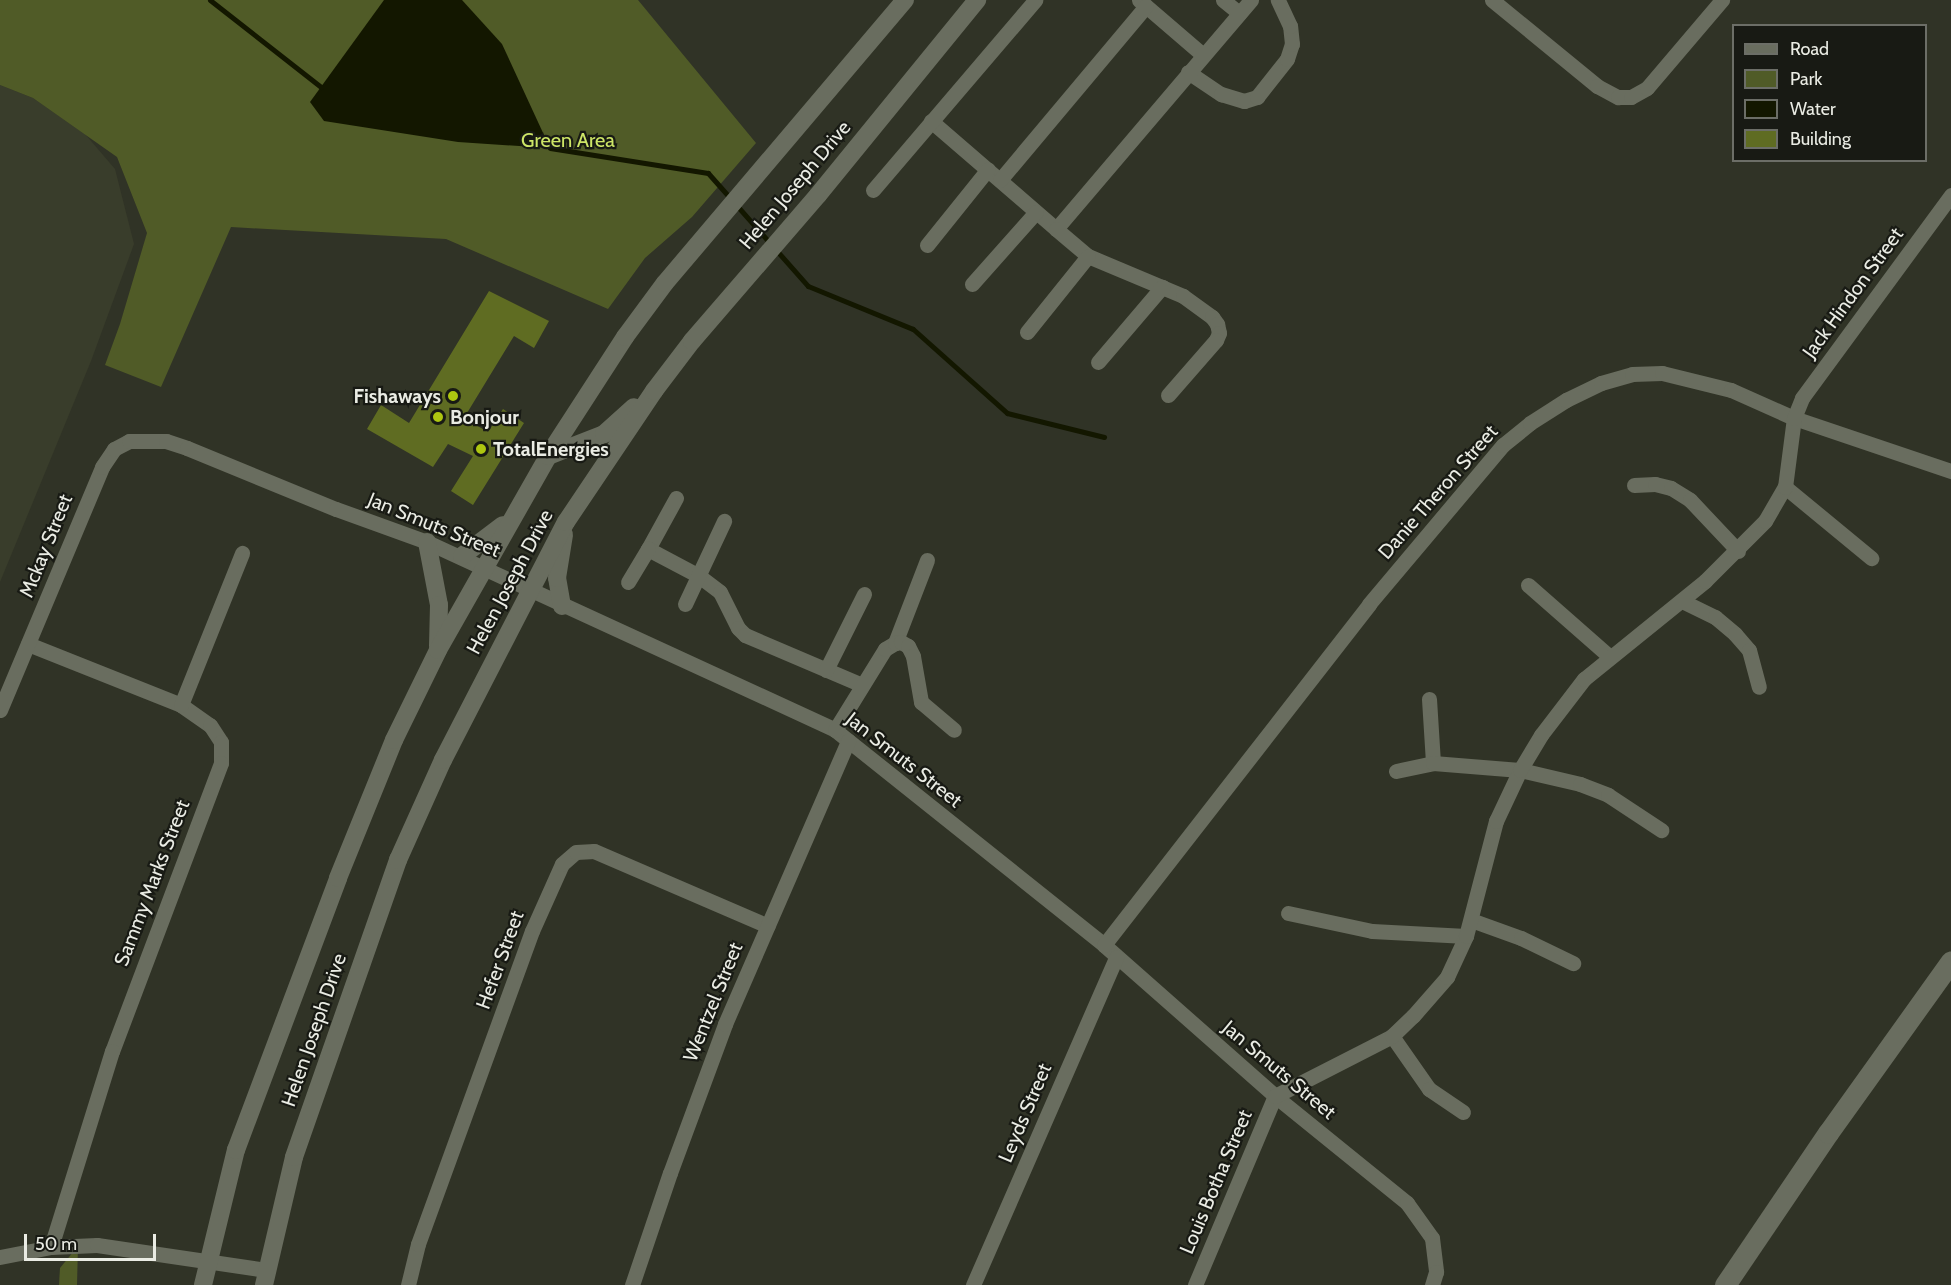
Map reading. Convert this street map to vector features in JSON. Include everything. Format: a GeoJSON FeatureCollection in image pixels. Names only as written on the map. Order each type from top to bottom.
{"type":"FeatureCollection","features":[{"type":"Feature","properties":{"kind":"main road"},"geometry":{"type":"LineString","coordinates":[[1725,1285],[1828,1132],[1951,961]]}},
{"type":"Feature","properties":{"kind":"street","name":"Helen Joseph Drive"},"geometry":{"type":"LineString","coordinates":[[203,1285],[236,1150],[334,888],[394,741],[438,650],[548,456],[625,337],[665,283],[905,0]]}},
{"type":"Feature","properties":{"kind":"street","name":"Helen Joseph Drive"},"geometry":{"type":"LineString","coordinates":[[265,1277],[294,1156],[398,860],[443,760],[529,589],[566,522],[654,391],[692,341],[818,195],[977,0]]}},
{"type":"Feature","properties":{"kind":"street"},"geometry":{"type":"LineString","coordinates":[[873,190],[1035,0]]}},
{"type":"Feature","properties":{"kind":"street"},"geometry":{"type":"LineString","coordinates":[[1223,0],[1239,13]]}},
{"type":"Feature","properties":{"kind":"street"},"geometry":{"type":"LineString","coordinates":[[1056,229],[1251,0]]}},
{"type":"Feature","properties":{"kind":"street"},"geometry":{"type":"LineString","coordinates":[[1188,72],[1221,94],[1244,101],[1257,97],[1287,59],[1292,44],[1290,26],[1278,0]]}},
{"type":"Feature","properties":{"kind":"street"},"geometry":{"type":"LineString","coordinates":[[1491,0],[1609,93],[1631,97],[1647,88],[1722,0]]}},
{"type":"Feature","properties":{"kind":"street"},"geometry":{"type":"LineString","coordinates":[[1000,180],[1143,3],[1203,55]]}},
{"type":"Feature","properties":{"kind":"street"},"geometry":{"type":"LineString","coordinates":[[931,121],[1088,256],[1162,287],[1198,306],[1212,317],[1219,333],[1208,352],[1168,395]]}},
{"type":"Feature","properties":{"kind":"street"},"geometry":{"type":"LineString","coordinates":[[927,245],[988,170]]}},
{"type":"Feature","properties":{"kind":"street","name":"Jack Hindon Street"},"geometry":{"type":"LineString","coordinates":[[1785,487],[1794,418],[1802,398],[1951,195]]}},
{"type":"Feature","properties":{"kind":"street"},"geometry":{"type":"LineString","coordinates":[[972,284],[1036,212]]}},
{"type":"Feature","properties":{"kind":"street"},"geometry":{"type":"LineString","coordinates":[[1027,332],[1088,256]]}},
{"type":"Feature","properties":{"kind":"street"},"geometry":{"type":"LineString","coordinates":[[1098,363],[1162,287]]}},
{"type":"Feature","properties":{"kind":"street","name":"Danie Theron Street"},"geometry":{"type":"LineString","coordinates":[[1104,945],[1368,604],[1503,445],[1530,423],[1601,383],[1632,374],[1662,373],[1731,390],[1794,418],[1951,471]]}},
{"type":"Feature","properties":{"kind":"street"},"geometry":{"type":"LineString","coordinates":[[548,456],[604,434],[654,391]]}},
{"type":"Feature","properties":{"kind":"street","name":"Jan Smuts Street"},"geometry":{"type":"LineString","coordinates":[[129,441],[166,441],[187,448],[336,509],[462,556],[562,606],[835,730],[1104,945],[1275,1096],[1407,1203],[1423,1222],[1432,1238],[1436,1256],[1436,1272],[1432,1285]]}},
{"type":"Feature","properties":{"kind":"street","name":"Mckay Street"},"geometry":{"type":"LineString","coordinates":[[0,710],[102,467],[114,449],[129,441]]}},
{"type":"Feature","properties":{"kind":"street"},"geometry":{"type":"LineString","coordinates":[[1634,485],[1655,484],[1671,488],[1690,500],[1738,551]]}},
{"type":"Feature","properties":{"kind":"street"},"geometry":{"type":"LineString","coordinates":[[1275,1096],[1392,1036],[1447,977],[1466,936],[1496,821],[1520,770],[1541,735],[1584,679],[1682,601],[1738,551],[1765,520],[1785,487],[1871,558]]}},
{"type":"Feature","properties":{"kind":"street"},"geometry":{"type":"LineString","coordinates":[[628,582],[676,498]]}},
{"type":"Feature","properties":{"kind":"street"},"geometry":{"type":"LineString","coordinates":[[462,556],[511,519]]}},
{"type":"Feature","properties":{"kind":"street"},"geometry":{"type":"LineString","coordinates":[[685,604],[724,521]]}},
{"type":"Feature","properties":{"kind":"street"},"geometry":{"type":"LineString","coordinates":[[562,606],[557,578],[566,522]]}},
{"type":"Feature","properties":{"kind":"street"},"geometry":{"type":"LineString","coordinates":[[427,542],[439,606],[438,650]]}},
{"type":"Feature","properties":{"kind":"street"},"geometry":{"type":"LineString","coordinates":[[648,549],[699,576],[720,592],[738,628],[745,636],[862,685]]}},
{"type":"Feature","properties":{"kind":"street"},"geometry":{"type":"LineString","coordinates":[[181,705],[242,554]]}},
{"type":"Feature","properties":{"kind":"street"},"geometry":{"type":"LineString","coordinates":[[895,643],[927,560]]}},
{"type":"Feature","properties":{"kind":"street"},"geometry":{"type":"LineString","coordinates":[[1528,585],[1610,657]]}},
{"type":"Feature","properties":{"kind":"street"},"geometry":{"type":"LineString","coordinates":[[826,670],[864,594]]}},
{"type":"Feature","properties":{"kind":"street"},"geometry":{"type":"LineString","coordinates":[[1682,601],[1715,617],[1736,634],[1749,650],[1759,687]]}},
{"type":"Feature","properties":{"kind":"street"},"geometry":{"type":"LineString","coordinates":[[835,730],[885,649],[901,642],[908,646],[914,656],[921,702],[954,729]]}},
{"type":"Feature","properties":{"kind":"street","name":"Sammy Marks Street"},"geometry":{"type":"LineString","coordinates":[[28,644],[181,705],[210,725],[221,742],[220,762],[112,1051],[51,1248]]}},
{"type":"Feature","properties":{"kind":"street"},"geometry":{"type":"LineString","coordinates":[[1429,699],[1433,763]]}},
{"type":"Feature","properties":{"kind":"street","name":"Wentzel Street"},"geometry":{"type":"LineString","coordinates":[[632,1285],[725,1024],[848,741]]}},
{"type":"Feature","properties":{"kind":"street"},"geometry":{"type":"LineString","coordinates":[[1396,771],[1433,763],[1520,770],[1580,784],[1608,795],[1661,830]]}},
{"type":"Feature","properties":{"kind":"street","name":"Hefer Street"},"geometry":{"type":"LineString","coordinates":[[408,1285],[418,1244],[520,964],[547,894],[562,864],[576,852],[594,851],[768,926]]}},
{"type":"Feature","properties":{"kind":"street"},"geometry":{"type":"LineString","coordinates":[[1288,913],[1372,931],[1466,936]]}},
{"type":"Feature","properties":{"kind":"street"},"geometry":{"type":"LineString","coordinates":[[1471,920],[1521,938],[1573,963]]}},
{"type":"Feature","properties":{"kind":"street","name":"Leyds Street"},"geometry":{"type":"LineString","coordinates":[[973,1285],[1116,957]]}},
{"type":"Feature","properties":{"kind":"street"},"geometry":{"type":"LineString","coordinates":[[1392,1036],[1429,1089],[1463,1112]]}},
{"type":"Feature","properties":{"kind":"street","name":"Louis Botha Street"},"geometry":{"type":"LineString","coordinates":[[1195,1285],[1275,1096]]}},
{"type":"Feature","properties":{"kind":"street"},"geometry":{"type":"LineString","coordinates":[[0,1257],[51,1248],[97,1245],[207,1263],[265,1277]]}},
{"type":"Feature","properties":{"kind":"shaded area"},"geometry":{"type":"Polygon","coordinates":[[[0,85],[33,98],[85,134],[115,169],[134,244],[91,361],[0,582],[0,85]]]}},
{"type":"Feature","properties":{"kind":"green space","name":"Green Area"},"geometry":{"type":"Polygon","coordinates":[[[0,0],[638,0],[756,143],[692,217],[645,258],[608,309],[446,239],[231,227],[161,387],[105,365],[120,324],[147,233],[117,157],[33,98],[0,85],[0,0]]]}},
{"type":"Feature","properties":{"kind":"green space"},"geometry":{"type":"Polygon","coordinates":[[[78,1246],[77,1285],[59,1285],[60,1268],[78,1246]]]}},
{"type":"Feature","properties":{"kind":"water"},"geometry":{"type":"Polygon","coordinates":[[[384,0],[462,0],[502,44],[550,148],[458,142],[324,121],[310,102],[384,0]]]}},
{"type":"Feature","properties":{"kind":"building"},"geometry":{"type":"Polygon","coordinates":[[[489,291],[549,321],[534,348],[514,336],[464,418],[488,432],[503,409],[524,423],[473,505],[451,491],[473,456],[448,444],[433,467],[367,429],[381,405],[409,423],[489,291]]]}},
{"type":"Feature","properties":{"kind":"waterway"},"geometry":{"type":"LineString","coordinates":[[210,0],[321,87]]}},
{"type":"Feature","properties":{"kind":"waterway"},"geometry":{"type":"LineString","coordinates":[[550,148],[708,173],[808,286],[913,329],[1007,413],[1104,437]]}},
{"type":"Feature","properties":{"kind":"place","name":"Fishaways"},"geometry":{"type":"Point","coordinates":[453,396]}},
{"type":"Feature","properties":{"kind":"place","name":"Bonjour"},"geometry":{"type":"Point","coordinates":[438,417]}},
{"type":"Feature","properties":{"kind":"place","name":"TotalEnergies"},"geometry":{"type":"Point","coordinates":[481,449]}}]}
